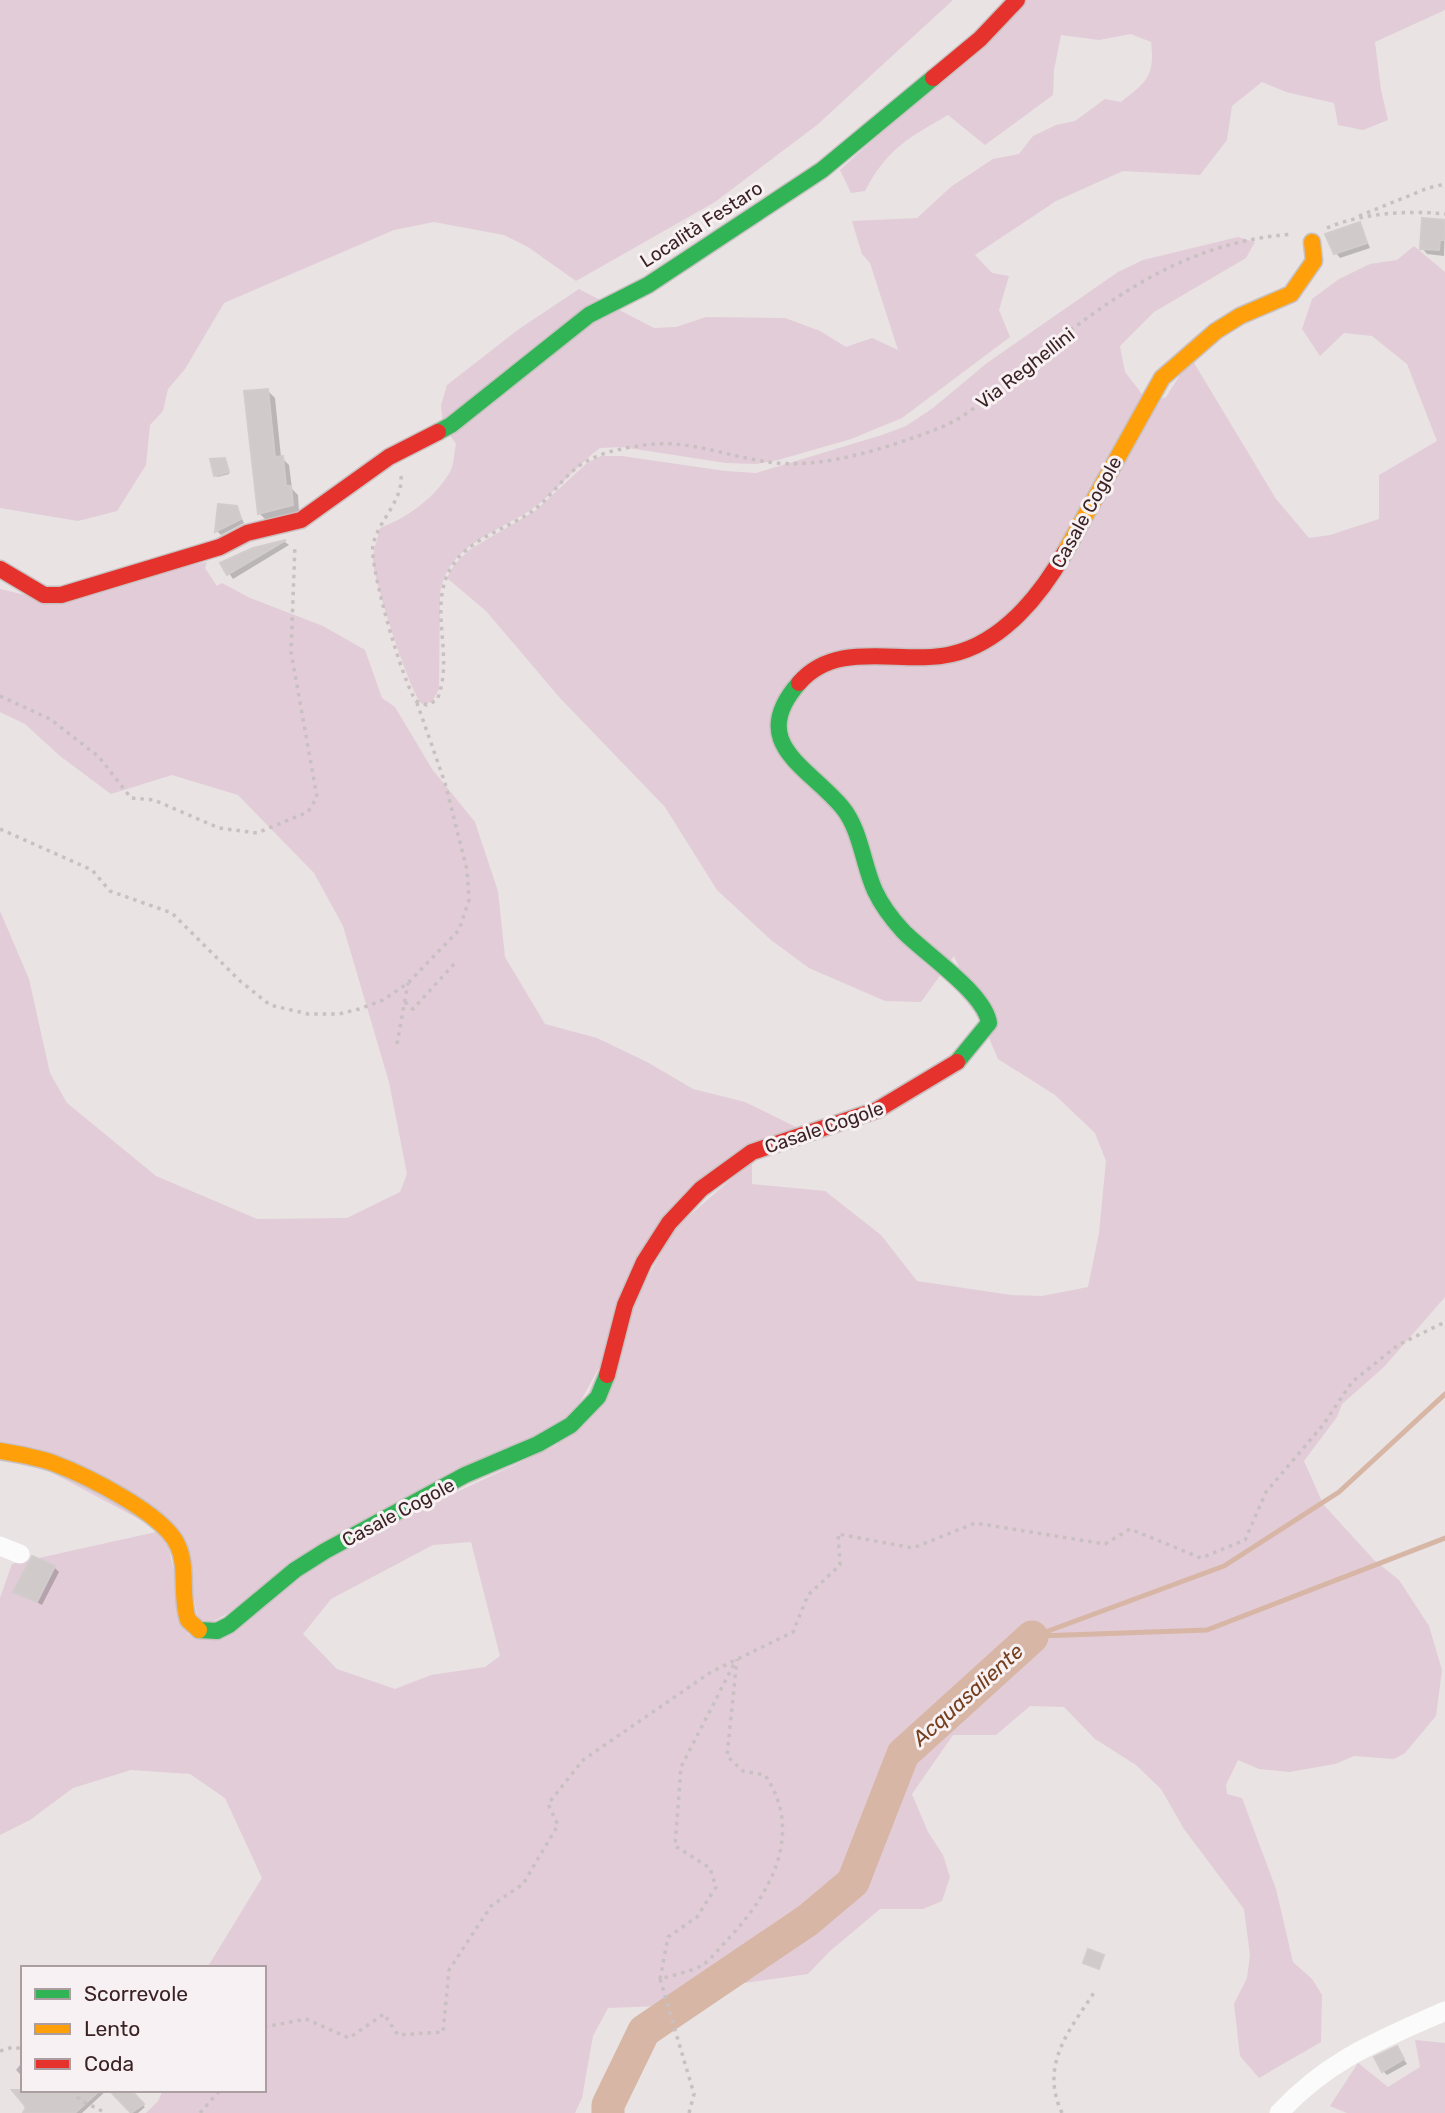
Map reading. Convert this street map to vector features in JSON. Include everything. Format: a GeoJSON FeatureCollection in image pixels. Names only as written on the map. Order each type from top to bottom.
{"type":"FeatureCollection","features":[{"type":"Feature","properties":{"kind":"street","name":"Località Festaro"},"geometry":{"type":"LineString","coordinates":[[0,569],[44,595],[61,595],[220,547],[247,533],[301,520],[389,457],[451,425],[589,315],[648,285],[822,170],[980,39],[1017,0]]}},
{"type":"Feature","properties":{"kind":"street","name":"Casale Cogole"},"geometry":{"type":"LineString","coordinates":[[0,1451],[63,1467],[100,1486],[166,1529],[181,1551],[184,1578],[182,1601],[187,1621],[196,1631],[212,1633],[228,1627],[303,1564],[470,1473],[553,1437],[586,1412],[605,1382],[616,1334],[635,1276],[656,1240],[690,1199],[748,1153],[892,1104],[970,1052],[989,1023],[988,1016],[977,1000],[903,931],[885,909],[875,891],[854,830],[843,808],[797,766],[784,749],[780,730],[783,701],[803,678],[840,657],[950,655],[973,648],[997,634],[1020,613],[1058,565],[1162,378],[1216,331],[1240,316],[1291,294],[1314,261],[1312,242]]}},
{"type":"Feature","properties":{"kind":"street"},"geometry":{"type":"LineString","coordinates":[[0,1546],[20,1554]]}},
{"type":"Feature","properties":{"kind":"street"},"geometry":{"type":"LineString","coordinates":[[1279,2113],[1312,2079],[1336,2064],[1397,2032],[1445,2011]]}},
{"type":"Feature","properties":{"kind":"path"},"geometry":{"type":"LineString","coordinates":[[1312,242],[1325,229],[1428,188],[1445,184]]}},
{"type":"Feature","properties":{"kind":"path"},"geometry":{"type":"LineString","coordinates":[[1353,218],[1420,211],[1445,214]]}},
{"type":"Feature","properties":{"kind":"path","name":"Via Reghellini"},"geometry":{"type":"LineString","coordinates":[[416,701],[421,705],[433,704],[440,690],[443,667],[441,594],[444,578],[453,563],[485,537],[534,510],[586,461],[617,451],[660,443],[802,466],[833,460],[936,430],[968,413],[1034,358],[1128,291],[1175,262],[1209,249],[1276,235],[1301,233],[1312,242]]}},
{"type":"Feature","properties":{"kind":"path"},"geometry":{"type":"LineString","coordinates":[[0,830],[92,870],[110,891],[172,913],[240,981],[270,1004],[308,1014],[339,1014],[383,1000],[408,983],[459,930],[469,900],[467,870],[445,783],[416,701],[407,684],[378,594],[371,558],[379,528],[398,494],[402,480],[389,457]]}},
{"type":"Feature","properties":{"kind":"path"},"geometry":{"type":"LineString","coordinates":[[0,696],[50,719],[99,757],[131,798],[154,800],[219,828],[257,833],[309,811],[317,797],[291,652],[291,587],[295,546],[287,525]]}},
{"type":"Feature","properties":{"kind":"path"},"geometry":{"type":"LineString","coordinates":[[405,1002],[413,1009],[454,964]]}},
{"type":"Feature","properties":{"kind":"path"},"geometry":{"type":"LineString","coordinates":[[397,1044],[408,983]]}},
{"type":"Feature","properties":{"kind":"path"},"geometry":{"type":"LineString","coordinates":[[266,2027],[306,2019],[349,2038],[384,2014],[398,2035],[443,2032],[449,1970],[491,1906],[523,1884],[558,1825],[548,1804],[583,1760],[711,1671],[793,1632],[808,1595],[840,1565],[838,1534],[913,1548],[975,1522],[1105,1544],[1129,1529],[1201,1558],[1244,1540],[1266,1492],[1323,1425],[1352,1382],[1398,1345],[1445,1322]]}},
{"type":"Feature","properties":{"kind":"path"},"geometry":{"type":"LineString","coordinates":[[660,1979],[702,1965],[751,1915],[776,1871],[783,1830],[775,1790],[765,1775],[743,1771],[727,1756],[737,1659]]}},
{"type":"Feature","properties":{"kind":"path"},"geometry":{"type":"LineString","coordinates":[[689,2113],[694,2094],[660,1979],[668,1937],[697,1917],[716,1887],[710,1868],[675,1846],[681,1767],[737,1659]]}},
{"type":"Feature","properties":{"kind":"path"},"geometry":{"type":"LineString","coordinates":[[1062,2113],[1055,2097],[1057,2049],[1095,1991]]}},
{"type":"Feature","properties":{"kind":"path"},"geometry":{"type":"LineString","coordinates":[[0,2051],[13,2047],[21,2049]]}},
{"type":"Feature","properties":{"kind":"path"},"geometry":{"type":"LineString","coordinates":[[74,2092],[80,2100],[106,2113]]}},
{"type":"Feature","properties":{"kind":"path"},"geometry":{"type":"LineString","coordinates":[[200,2113],[218,2092]]}},
{"type":"Feature","properties":{"kind":"shaded area"},"geometry":{"type":"Polygon","coordinates":[[[0,0],[953,0],[817,125],[715,202],[576,281],[528,247],[504,235],[434,222],[394,230],[224,303],[185,369],[168,389],[163,411],[150,425],[146,465],[117,511],[78,521],[0,508],[0,0]]]}},
{"type":"Feature","properties":{"kind":"shaded area"},"geometry":{"type":"Polygon","coordinates":[[[1025,0],[1445,0],[1445,10],[1375,42],[1388,120],[1363,130],[1338,125],[1334,103],[1286,92],[1262,82],[1232,106],[1227,140],[1200,175],[1123,171],[1056,201],[975,255],[992,273],[1009,276],[999,310],[1010,337],[902,418],[851,439],[756,464],[726,463],[622,447],[600,448],[541,502],[476,542],[453,563],[440,593],[439,689],[432,702],[422,704],[409,679],[393,635],[379,589],[373,556],[380,528],[420,506],[437,490],[451,469],[456,444],[443,425],[441,405],[447,385],[519,329],[579,289],[654,328],[676,327],[706,317],[785,318],[820,331],[846,347],[872,338],[898,350],[870,263],[862,254],[852,221],[917,218],[952,186],[993,159],[1019,154],[1033,136],[1056,125],[1075,121],[1105,99],[1121,102],[1143,83],[1150,71],[1151,42],[1131,34],[1099,40],[1061,35],[1054,70],[1053,95],[985,145],[948,115],[921,131],[890,155],[865,191],[851,193],[840,170],[1025,0]]]}},
{"type":"Feature","properties":{"kind":"shaded area"},"geometry":{"type":"Polygon","coordinates":[[[1238,237],[1255,242],[1246,258],[1154,312],[1120,346],[1125,372],[1149,403],[1166,397],[1191,358],[1276,499],[1309,538],[1330,535],[1379,519],[1379,475],[1437,441],[1407,364],[1372,336],[1344,333],[1320,356],[1302,329],[1312,299],[1339,279],[1370,264],[1397,260],[1414,246],[1445,272],[1445,1297],[1384,1367],[1342,1404],[1337,1417],[1304,1461],[1323,1504],[1374,1560],[1399,1580],[1429,1626],[1442,1670],[1436,1716],[1405,1753],[1394,1759],[1354,1756],[1335,1764],[1289,1772],[1259,1769],[1238,1760],[1226,1785],[1227,1794],[1242,1798],[1276,1889],[1293,1962],[1312,1979],[1322,1995],[1321,2042],[1259,2078],[1240,2056],[1234,2004],[1247,1978],[1250,1955],[1244,1909],[1184,1829],[1161,1789],[1136,1765],[1095,1739],[1064,1707],[1030,1706],[996,1735],[953,1735],[912,1794],[928,1832],[943,1855],[950,1877],[942,1901],[923,1909],[880,1909],[829,1952],[808,1974],[708,1988],[660,2006],[608,2008],[593,2036],[582,2098],[575,2113],[146,2113],[158,2101],[162,2092],[266,2092],[266,1966],[208,1966],[262,1878],[225,1798],[190,1774],[131,1770],[73,1788],[30,1820],[0,1835],[0,1598],[12,1564],[156,1532],[168,1544],[188,1635],[410,1514],[557,1445],[674,1229],[752,1161],[752,1184],[825,1191],[881,1235],[917,1281],[1011,1295],[1042,1296],[1088,1287],[1099,1233],[1106,1161],[1095,1133],[1055,1095],[998,1059],[954,956],[921,1002],[885,1001],[809,968],[771,940],[717,890],[665,807],[560,698],[486,611],[447,578],[454,565],[469,550],[535,511],[587,463],[601,456],[622,456],[756,473],[906,426],[933,408],[987,363],[1118,272],[1143,260],[1238,237]],[[471,1542],[433,1545],[331,1599],[303,1634],[337,1669],[395,1689],[431,1675],[485,1667],[500,1656],[471,1542]]]}},
{"type":"Feature","properties":{"kind":"shaded area"},"geometry":{"type":"Polygon","coordinates":[[[207,562],[205,568],[217,586],[222,583],[250,598],[323,626],[365,650],[382,698],[395,707],[432,769],[475,822],[498,891],[505,957],[545,1024],[597,1038],[647,1062],[693,1089],[745,1102],[796,1127],[687,1195],[605,1355],[582,1408],[234,1615],[199,1626],[184,1543],[0,1445],[0,911],[29,979],[50,1073],[67,1103],[156,1176],[257,1219],[347,1218],[400,1192],[407,1174],[389,1082],[343,926],[314,873],[238,795],[172,775],[111,794],[60,756],[25,724],[0,712],[0,589],[30,596],[207,562]]]}},
{"type":"Feature","properties":{"kind":"shaded area"},"geometry":{"type":"Polygon","coordinates":[[[1415,2040],[1445,2043],[1445,2113],[1347,2113],[1330,2106],[1358,2063],[1388,2087],[1420,2067],[1415,2040]]]}},
{"type":"Feature","properties":{"kind":"building"},"geometry":{"type":"Polygon","coordinates":[[[1422,218],[1445,220],[1445,240],[1440,240],[1439,250],[1420,249],[1422,218]]]}},
{"type":"Feature","properties":{"kind":"building"},"geometry":{"type":"Polygon","coordinates":[[[1360,222],[1367,243],[1334,254],[1325,234],[1360,222]]]}},
{"type":"Feature","properties":{"kind":"building"},"geometry":{"type":"Polygon","coordinates":[[[268,389],[275,457],[283,456],[286,486],[291,486],[293,505],[258,514],[244,391],[268,389]]]}},
{"type":"Feature","properties":{"kind":"building"},"geometry":{"type":"Polygon","coordinates":[[[225,458],[229,472],[214,476],[210,459],[225,458]]]}},
{"type":"Feature","properties":{"kind":"building"},"geometry":{"type":"Polygon","coordinates":[[[218,504],[237,506],[241,519],[215,532],[218,504]]]}},
{"type":"Feature","properties":{"kind":"building"},"geometry":{"type":"Polygon","coordinates":[[[286,540],[227,575],[220,563],[253,548],[286,540]]]}},
{"type":"Feature","properties":{"kind":"building"},"geometry":{"type":"Polygon","coordinates":[[[32,1556],[55,1566],[37,1602],[13,1592],[32,1556]]]}},
{"type":"Feature","properties":{"kind":"building"},"geometry":{"type":"Polygon","coordinates":[[[1088,1949],[1104,1955],[1099,1969],[1083,1963],[1088,1949]]]}},
{"type":"Feature","properties":{"kind":"building"},"geometry":{"type":"Polygon","coordinates":[[[1397,2046],[1404,2059],[1382,2072],[1374,2057],[1397,2046]]]}},
{"type":"Feature","properties":{"kind":"building"},"geometry":{"type":"Polygon","coordinates":[[[12,2090],[98,2092],[75,2113],[23,2113],[26,2107],[12,2090]]]}},
{"type":"Feature","properties":{"kind":"building"},"geometry":{"type":"Polygon","coordinates":[[[111,2092],[133,2092],[144,2104],[131,2113],[111,2092]]]}},
{"type":"Feature","properties":{"kind":"waterway","name":"Acquasaliente"},"geometry":{"type":"LineString","coordinates":[[1032,1637],[1224,1566],[1339,1492],[1445,1394]]}},
{"type":"Feature","properties":{"kind":"waterway"},"geometry":{"type":"LineString","coordinates":[[1039,1636],[1207,1630],[1445,1538]]}},
{"type":"Feature","properties":{"kind":"waterway","name":"Acquasaliente"},"geometry":{"type":"LineString","coordinates":[[608,2113],[608,2105],[644,2031],[808,1920],[853,1882],[903,1754],[1032,1637]]}},
{"type":"Feature","properties":{"kind":"traffic: fast"},"geometry":{"type":"LineString","coordinates":[[438,432],[451,425],[589,315],[648,285],[822,170],[933,78]]}},
{"type":"Feature","properties":{"kind":"traffic: fast"},"geometry":{"type":"LineString","coordinates":[[799,683],[784,704],[779,722],[781,738],[788,753],[829,793],[848,816],[858,837],[875,891],[891,917],[966,987],[985,1011],[989,1023],[957,1062]]}},
{"type":"Feature","properties":{"kind":"traffic: fast"},"geometry":{"type":"LineString","coordinates":[[199,1630],[217,1631],[229,1625],[295,1570],[325,1551],[465,1475],[538,1444],[571,1425],[598,1397],[607,1375]]}},
{"type":"Feature","properties":{"kind":"traffic: slow"},"geometry":{"type":"LineString","coordinates":[[1065,552],[1162,378],[1216,331],[1240,316],[1291,294],[1314,261],[1312,242]]}},
{"type":"Feature","properties":{"kind":"traffic: slow"},"geometry":{"type":"LineString","coordinates":[[0,1451],[40,1459],[67,1469],[123,1497],[157,1521],[178,1546],[183,1563],[184,1601],[188,1620],[199,1630]]}},
{"type":"Feature","properties":{"kind":"traffic: jam"},"geometry":{"type":"LineString","coordinates":[[933,78],[980,39],[1017,0]]}},
{"type":"Feature","properties":{"kind":"traffic: jam"},"geometry":{"type":"LineString","coordinates":[[0,569],[44,595],[61,595],[220,547],[247,533],[301,520],[389,457],[438,432]]}},
{"type":"Feature","properties":{"kind":"traffic: jam"},"geometry":{"type":"LineString","coordinates":[[799,683],[815,669],[832,661],[851,657],[933,657],[970,648],[987,639],[1018,615],[1044,585],[1065,552]]}},
{"type":"Feature","properties":{"kind":"traffic: jam"},"geometry":{"type":"LineString","coordinates":[[607,1375],[625,1305],[644,1262],[669,1223],[701,1189],[752,1152],[877,1110],[957,1062]]}}]}
